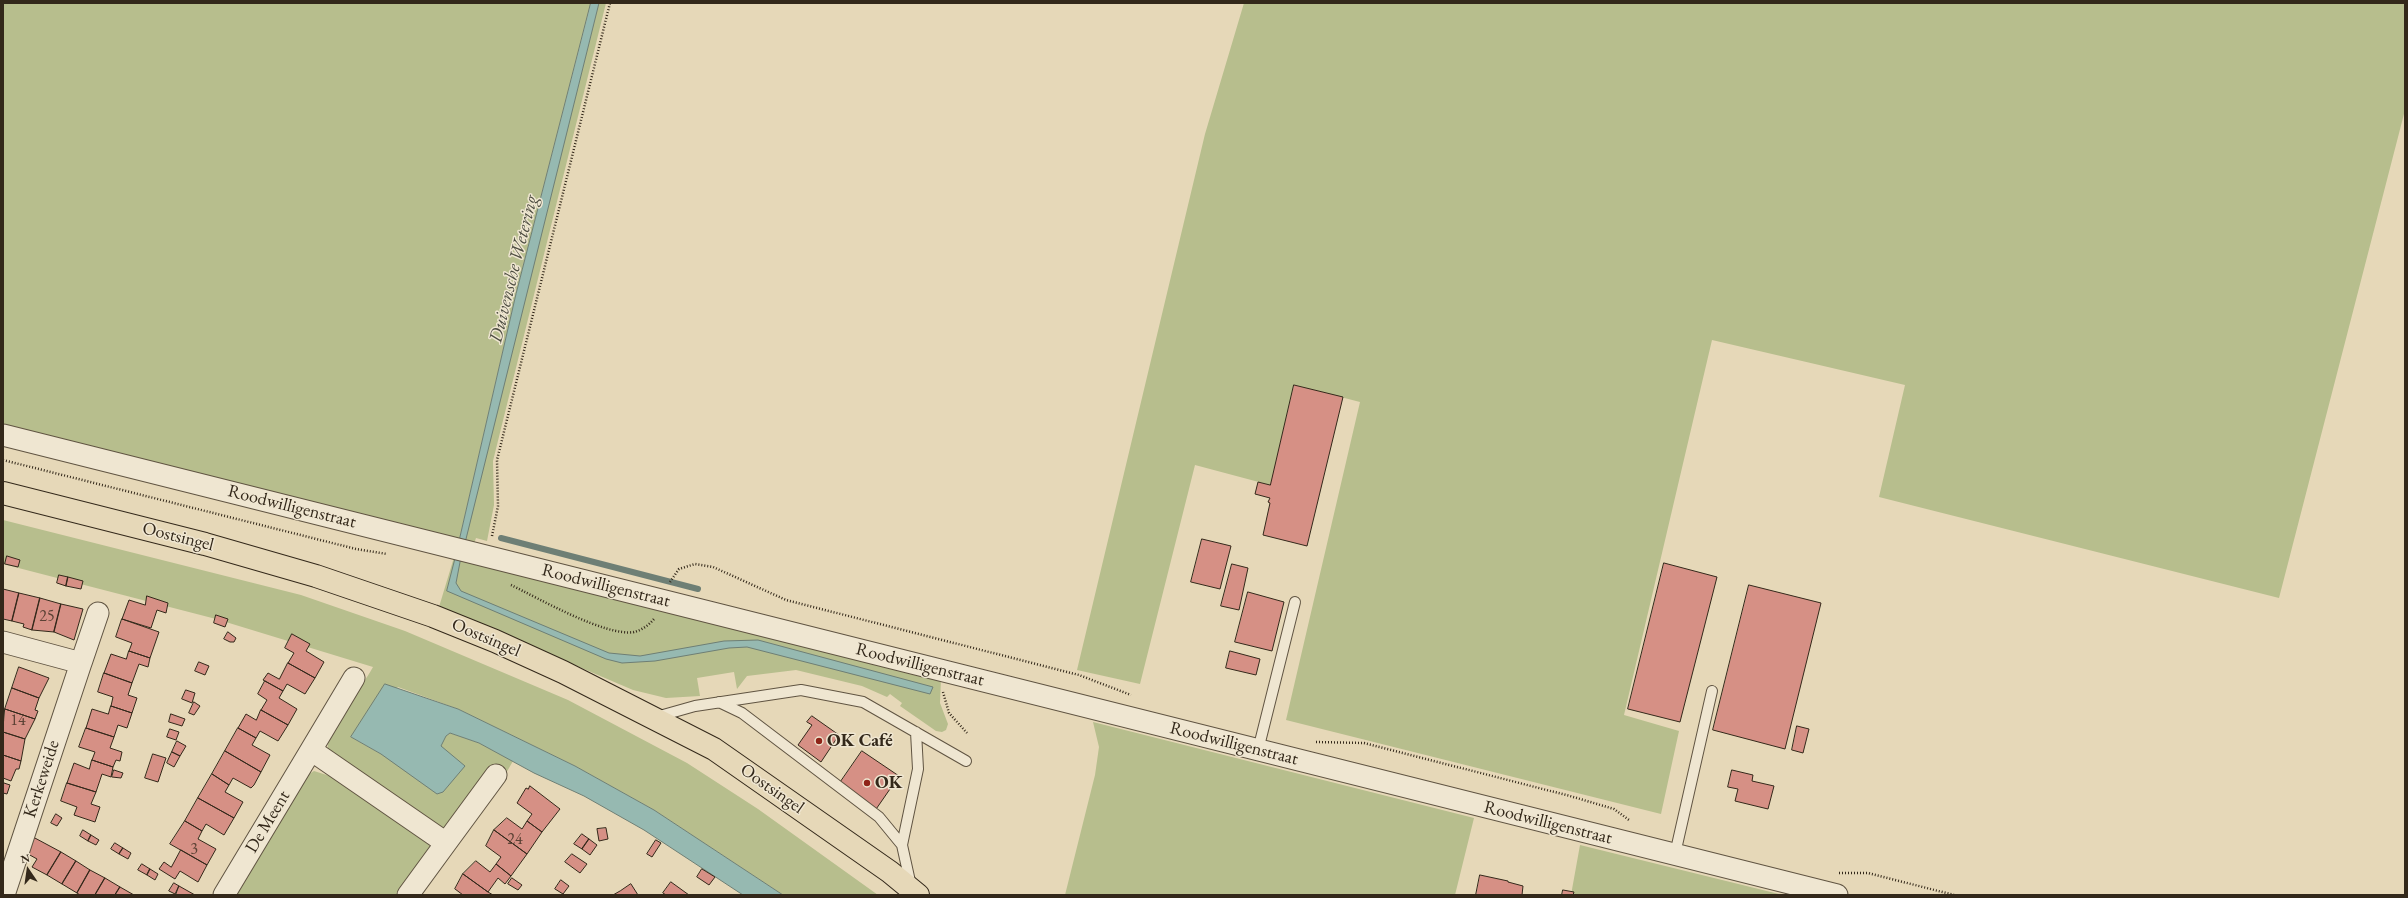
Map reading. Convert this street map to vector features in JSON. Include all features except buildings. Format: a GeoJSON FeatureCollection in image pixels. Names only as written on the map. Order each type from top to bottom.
{"type":"FeatureCollection","features":[{"type":"Feature","properties":{"kind":"main road","name":"Oostsingel"},"geometry":{"type":"LineString","coordinates":[[3,493],[205,544],[316,576],[495,641],[654,718],[714,749],[915,892]]}},
{"type":"Feature","properties":{"kind":"street","name":"Roodwilligenstraat"},"geometry":{"type":"LineString","coordinates":[[3,435],[1837,895]]}},
{"type":"Feature","properties":{"kind":"street","name":"Kerkeweide"},"geometry":{"type":"LineString","coordinates":[[4,895],[80,663],[98,613]]}},
{"type":"Feature","properties":{"kind":"street"},"geometry":{"type":"LineString","coordinates":[[3,642],[80,663]]}},
{"type":"Feature","properties":{"kind":"street","name":"De Meent"},"geometry":{"type":"LineString","coordinates":[[224,895],[354,678]]}},
{"type":"Feature","properties":{"kind":"street"},"geometry":{"type":"LineString","coordinates":[[311,750],[446,843]]}},
{"type":"Feature","properties":{"kind":"street"},"geometry":{"type":"LineString","coordinates":[[408,895],[496,775]]}},
{"type":"Feature","properties":{"kind":"lane"},"geometry":{"type":"LineString","coordinates":[[1258,750],[1295,602]]}},
{"type":"Feature","properties":{"kind":"lane"},"geometry":{"type":"LineString","coordinates":[[654,718],[695,706],[801,690],[863,702],[966,761]]}},
{"type":"Feature","properties":{"kind":"lane"},"geometry":{"type":"LineString","coordinates":[[1675,854],[1712,691]]}},
{"type":"Feature","properties":{"kind":"lane"},"geometry":{"type":"LineString","coordinates":[[719,702],[742,713],[879,817],[902,845],[915,892]]}},
{"type":"Feature","properties":{"kind":"lane"},"geometry":{"type":"LineString","coordinates":[[902,845],[918,769],[916,732]]}},
{"type":"Feature","properties":{"kind":"path"},"geometry":{"type":"LineString","coordinates":[[487,556],[498,506],[497,460],[610,3]]}},
{"type":"Feature","properties":{"kind":"green space"},"geometry":{"type":"Polygon","coordinates":[[[3,3],[591,3],[516,294],[459,541],[462,542],[599,3],[606,3],[493,461],[494,505],[487,541],[476,538],[473,547],[3,425],[3,3]]]}},
{"type":"Feature","properties":{"kind":"green space"},"geometry":{"type":"Polygon","coordinates":[[[1244,3],[2405,3],[2405,110],[2279,598],[1879,497],[1905,385],[1712,340],[1624,715],[1679,731],[1661,814],[1286,720],[1360,402],[1294,385],[1270,485],[1195,465],[1140,684],[1077,670],[1205,134],[1244,3]]]}},
{"type":"Feature","properties":{"kind":"green space"},"geometry":{"type":"Polygon","coordinates":[[[3,520],[301,595],[405,631],[568,700],[687,763],[758,809],[878,895],[783,895],[654,810],[575,766],[458,709],[398,687],[351,737],[381,754],[440,746],[446,736],[450,733],[479,743],[513,761],[505,775],[489,767],[441,833],[328,754],[328,743],[337,720],[373,667],[216,619],[3,564],[3,520]]]}},
{"type":"Feature","properties":{"kind":"green space"},"geometry":{"type":"Polygon","coordinates":[[[455,554],[941,679],[940,703],[948,724],[946,730],[942,732],[936,731],[900,706],[902,703],[890,694],[887,697],[862,686],[796,670],[747,676],[737,689],[734,672],[697,678],[700,696],[666,698],[633,690],[439,607],[455,554]]]}},
{"type":"Feature","properties":{"kind":"green space"},"geometry":{"type":"Polygon","coordinates":[[[1093,722],[1474,818],[1455,895],[1065,895],[1095,775],[1099,747],[1093,722]]]}},
{"type":"Feature","properties":{"kind":"green space"},"geometry":{"type":"Polygon","coordinates":[[[314,771],[333,777],[404,821],[430,845],[430,850],[398,895],[237,895],[306,776],[314,771]]]}},
{"type":"Feature","properties":{"kind":"green space"},"geometry":{"type":"Polygon","coordinates":[[[1580,845],[1783,895],[1571,895],[1580,845]]]}},
{"type":"Feature","properties":{"kind":"water"},"geometry":{"type":"Polygon","coordinates":[[[591,3],[599,3],[465,543],[459,541],[516,294],[591,3]]]}},
{"type":"Feature","properties":{"kind":"water"},"geometry":{"type":"Polygon","coordinates":[[[456,556],[461,557],[456,583],[461,591],[609,653],[640,656],[724,641],[758,640],[933,687],[930,694],[747,647],[729,648],[655,661],[622,663],[606,659],[447,591],[456,556]]]}},
{"type":"Feature","properties":{"kind":"water"},"geometry":{"type":"Polygon","coordinates":[[[385,684],[458,709],[575,766],[654,810],[783,895],[743,895],[644,830],[584,796],[534,773],[479,743],[450,733],[446,736],[441,746],[465,766],[443,792],[437,794],[381,754],[351,737],[385,684]]]}},
{"type":"Feature","properties":{"kind":"waterway"},"geometry":{"type":"LineString","coordinates":[[501,538],[698,589]]}},
{"type":"Feature","properties":{"kind":"place","name":"OK Café"},"geometry":{"type":"Point","coordinates":[819,741]}},
{"type":"Feature","properties":{"kind":"place","name":"OK"},"geometry":{"type":"Point","coordinates":[867,783]}},
{"type":"Feature","properties":{"kind":"water label","name":"Duivensche Wetering"},"geometry":{"type":"Point","coordinates":[514,269]}}]}
